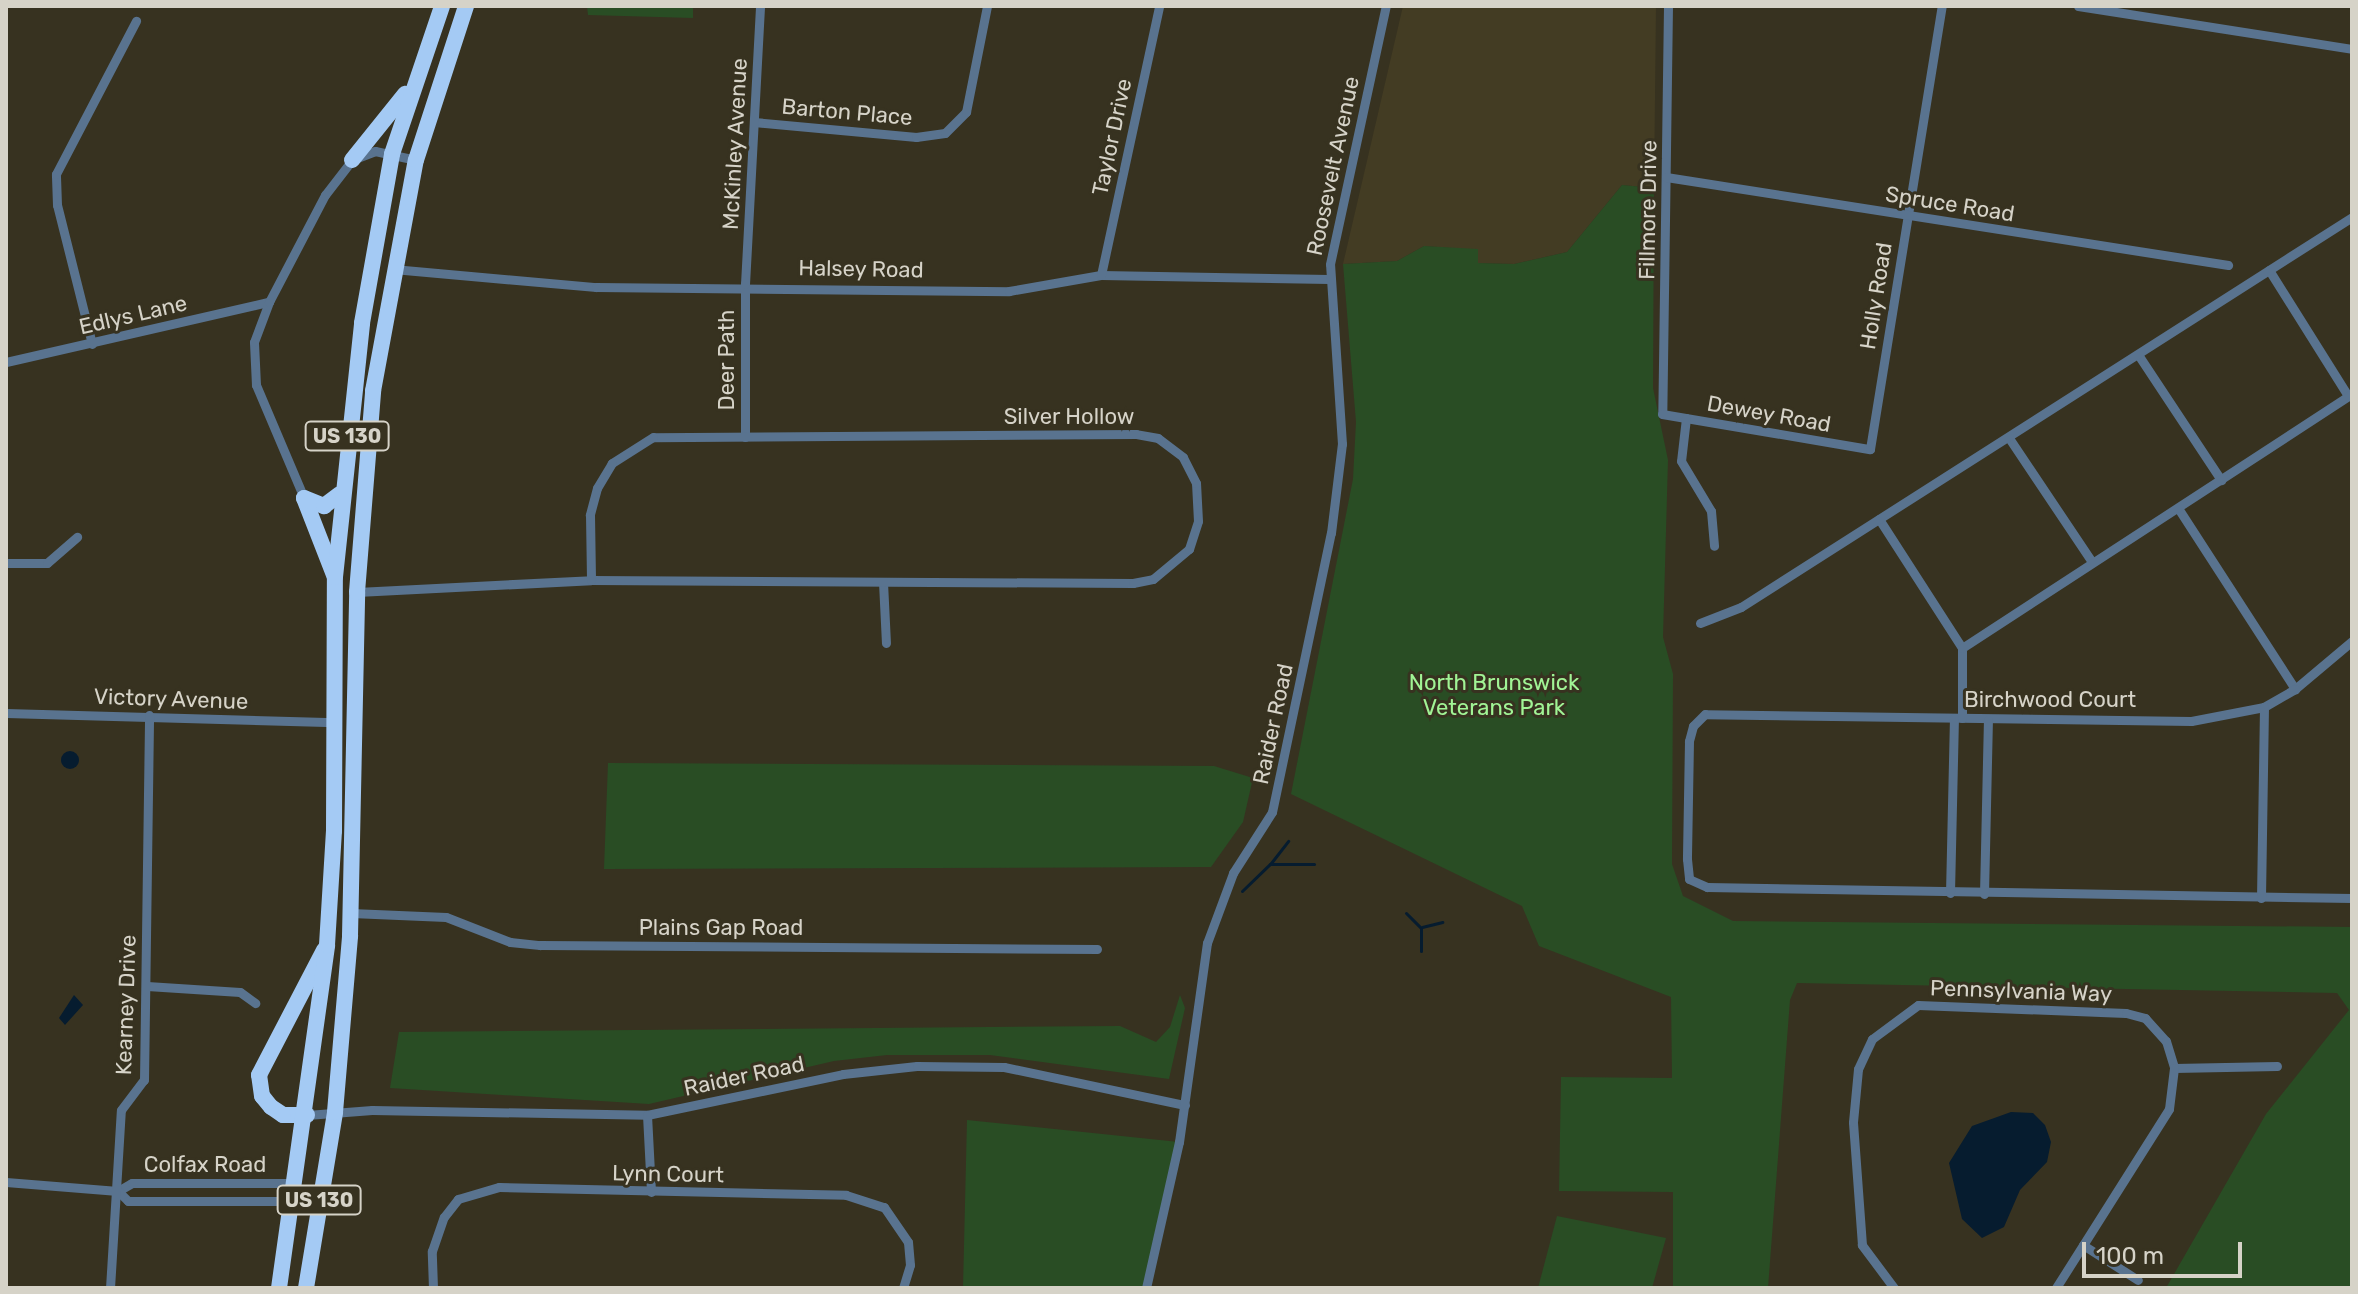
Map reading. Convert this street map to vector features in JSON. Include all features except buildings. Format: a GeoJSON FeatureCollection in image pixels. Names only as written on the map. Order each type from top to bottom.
{"type":"FeatureCollection","features":[{"type":"Feature","properties":{"kind":"highway","name":"US 130"},"geometry":{"type":"LineString","coordinates":[[306,1288],[335,1112],[356,819],[344,722],[335,577],[340,494],[362,323],[392,154],[442,6]]}},
{"type":"Feature","properties":{"kind":"highway","name":"US 130"},"geometry":{"type":"LineString","coordinates":[[279,1288],[307,1115],[327,945],[373,391],[393,269],[417,157],[466,6]]}},
{"type":"Feature","properties":{"kind":"highway"},"geometry":{"type":"LineString","coordinates":[[352,160],[417,76]]}},
{"type":"Feature","properties":{"kind":"highway"},"geometry":{"type":"LineString","coordinates":[[304,498],[324,506],[340,494]]}},
{"type":"Feature","properties":{"kind":"highway"},"geometry":{"type":"LineString","coordinates":[[304,498],[335,577]]}},
{"type":"Feature","properties":{"kind":"highway"},"geometry":{"type":"LineString","coordinates":[[307,1115],[283,1115],[271,1107],[262,1096],[259,1075],[327,945]]}},
{"type":"Feature","properties":{"kind":"street","name":"McKinley Avenue"},"geometry":{"type":"LineString","coordinates":[[745,284],[760,6]]}},
{"type":"Feature","properties":{"kind":"street","name":"Taylor Drive"},"geometry":{"type":"LineString","coordinates":[[1101,275],[1159,6]]}},
{"type":"Feature","properties":{"kind":"street","name":"Roosevelt Avenue"},"geometry":{"type":"LineString","coordinates":[[1339,383],[1329,279],[1386,6]]}},
{"type":"Feature","properties":{"kind":"street","name":"Fillmore Drive"},"geometry":{"type":"LineString","coordinates":[[1662,414],[1668,6]]}},
{"type":"Feature","properties":{"kind":"street","name":"Holly Road"},"geometry":{"type":"LineString","coordinates":[[1870,449],[1942,6]]}},
{"type":"Feature","properties":{"kind":"street"},"geometry":{"type":"LineString","coordinates":[[2078,6],[2352,49]]}},
{"type":"Feature","properties":{"kind":"street","name":"Barton Place"},"geometry":{"type":"LineString","coordinates":[[754,122],[916,137],[937,134],[966,112],[984,7]]}},
{"type":"Feature","properties":{"kind":"street"},"geometry":{"type":"LineString","coordinates":[[92,344],[57,205],[56,174],[136,21]]}},
{"type":"Feature","properties":{"kind":"street"},"geometry":{"type":"LineString","coordinates":[[304,498],[253,370],[254,342],[269,302],[325,195],[352,160],[370,151],[417,157]]}},
{"type":"Feature","properties":{"kind":"street","name":"Spruce Road"},"geometry":{"type":"LineString","coordinates":[[1666,177],[2228,265]]}},
{"type":"Feature","properties":{"kind":"street"},"geometry":{"type":"LineString","coordinates":[[1700,623],[1741,607],[2139,356],[2352,217]]}},
{"type":"Feature","properties":{"kind":"street","name":"Halsey Road"},"geometry":{"type":"LineString","coordinates":[[393,269],[493,274],[531,284],[745,284],[1009,291],[1101,275],[1329,279]]}},
{"type":"Feature","properties":{"kind":"street"},"geometry":{"type":"LineString","coordinates":[[1962,648],[2350,395],[2269,270]]}},
{"type":"Feature","properties":{"kind":"street","name":"Deer Path"},"geometry":{"type":"LineString","coordinates":[[745,284],[745,437]]}},
{"type":"Feature","properties":{"kind":"street","name":"Edlys Lane"},"geometry":{"type":"LineString","coordinates":[[6,362],[269,302]]}},
{"type":"Feature","properties":{"kind":"street"},"geometry":{"type":"LineString","coordinates":[[2139,356],[2221,480]]}},
{"type":"Feature","properties":{"kind":"street","name":"Raider Road"},"geometry":{"type":"LineString","coordinates":[[1146,1288],[1185,1105],[1216,908],[1272,812],[1278,791],[1340,479],[1339,383]]}},
{"type":"Feature","properties":{"kind":"street","name":"Dewey Road"},"geometry":{"type":"LineString","coordinates":[[1662,414],[1870,449]]}},
{"type":"Feature","properties":{"kind":"street"},"geometry":{"type":"LineString","coordinates":[[1686,418],[1681,461],[1711,511],[1714,546]]}},
{"type":"Feature","properties":{"kind":"street","name":"Silver Hollow"},"geometry":{"type":"LineString","coordinates":[[357,592],[591,580],[883,582],[1153,579],[1189,549],[1198,521],[1196,483],[1183,457],[1158,438],[1136,434],[653,437],[612,463],[597,488],[590,515],[591,580]]}},
{"type":"Feature","properties":{"kind":"street"},"geometry":{"type":"LineString","coordinates":[[2009,438],[2092,562]]}},
{"type":"Feature","properties":{"kind":"street"},"geometry":{"type":"LineString","coordinates":[[2178,508],[2295,689]]}},
{"type":"Feature","properties":{"kind":"street"},"geometry":{"type":"LineString","coordinates":[[1879,519],[1962,648],[1950,893],[2352,898]]}},
{"type":"Feature","properties":{"kind":"street"},"geometry":{"type":"LineString","coordinates":[[6,563],[47,563],[77,537]]}},
{"type":"Feature","properties":{"kind":"street"},"geometry":{"type":"LineString","coordinates":[[883,582],[886,643]]}},
{"type":"Feature","properties":{"kind":"street","name":"Birchwood Court"},"geometry":{"type":"LineString","coordinates":[[1950,893],[1695,885],[1689,879],[1687,859],[1689,741],[1700,717],[1723,712],[1988,720],[2191,721],[2264,707],[2295,689],[2352,641]]}},
{"type":"Feature","properties":{"kind":"street"},"geometry":{"type":"LineString","coordinates":[[2261,898],[2264,707]]}},
{"type":"Feature","properties":{"kind":"street","name":"Victory Avenue"},"geometry":{"type":"LineString","coordinates":[[6,713],[344,722]]}},
{"type":"Feature","properties":{"kind":"street","name":"Kearney Drive"},"geometry":{"type":"LineString","coordinates":[[110,1288],[121,1110],[144,1080],[149,715]]}},
{"type":"Feature","properties":{"kind":"street"},"geometry":{"type":"LineString","coordinates":[[1984,894],[1988,720]]}},
{"type":"Feature","properties":{"kind":"street","name":"Plains Gap Road"},"geometry":{"type":"LineString","coordinates":[[351,913],[446,917],[510,942],[540,945],[1097,949]]}},
{"type":"Feature","properties":{"kind":"street"},"geometry":{"type":"LineString","coordinates":[[147,986],[240,992],[255,1003]]}},
{"type":"Feature","properties":{"kind":"street","name":"Pennsylvania Way"},"geometry":{"type":"LineString","coordinates":[[1892,1287],[1862,1245],[1853,1122],[1858,1069],[1872,1039],[1894,1019],[1918,1005],[2126,1013],[2145,1018],[2160,1032],[2174,1068],[2169,1109],[2056,1288]]}},
{"type":"Feature","properties":{"kind":"street","name":"Raider Road"},"geometry":{"type":"LineString","coordinates":[[307,1115],[335,1112],[647,1115],[843,1074],[917,1066],[1004,1067],[1185,1105]]}},
{"type":"Feature","properties":{"kind":"street"},"geometry":{"type":"LineString","coordinates":[[2174,1068],[2277,1066]]}},
{"type":"Feature","properties":{"kind":"street"},"geometry":{"type":"LineString","coordinates":[[647,1115],[651,1192]]}},
{"type":"Feature","properties":{"kind":"street","name":"Colfax Road"},"geometry":{"type":"LineString","coordinates":[[6,1182],[118,1191],[132,1183],[294,1183]]}},
{"type":"Feature","properties":{"kind":"street","name":"Lynn Court"},"geometry":{"type":"LineString","coordinates":[[433,1288],[432,1251],[444,1217],[458,1199],[499,1187],[846,1195],[884,1207],[908,1242],[910,1265],[903,1288]]}},
{"type":"Feature","properties":{"kind":"street","name":"Colfax Road"},"geometry":{"type":"LineString","coordinates":[[118,1191],[128,1201],[292,1201]]}},
{"type":"Feature","properties":{"kind":"street"},"geometry":{"type":"LineString","coordinates":[[2083,1245],[2138,1280]]}},
{"type":"Feature","properties":{"kind":"shaded area"},"geometry":{"type":"Polygon","coordinates":[[[1403,6],[1656,6],[1654,188],[1622,185],[1567,252],[1514,264],[1477,263],[1478,250],[1424,246],[1397,261],[1343,264],[1403,6]]]}},
{"type":"Feature","properties":{"kind":"green space"},"geometry":{"type":"Polygon","coordinates":[[[587,6],[693,6],[693,18],[588,15],[587,6]]]}},
{"type":"Feature","properties":{"kind":"green space","name":"North Brunswick Veterans Park"},"geometry":{"type":"Polygon","coordinates":[[[1622,185],[1654,188],[1653,388],[1668,460],[1663,637],[1673,674],[1672,864],[1683,896],[1733,921],[2352,927],[2352,1288],[2166,1288],[2266,1114],[2349,1010],[2337,993],[1797,983],[1790,1000],[1768,1288],[1673,1288],[1673,1192],[1559,1191],[1561,1077],[1672,1078],[1671,997],[1539,946],[1522,906],[1291,794],[1353,479],[1356,422],[1343,264],[1397,261],[1424,246],[1478,249],[1478,263],[1514,264],[1567,252],[1622,185]]]}},
{"type":"Feature","properties":{"kind":"green space"},"geometry":{"type":"Polygon","coordinates":[[[608,763],[1214,766],[1253,778],[1243,822],[1211,867],[604,869],[608,763]]]}},
{"type":"Feature","properties":{"kind":"green space"},"geometry":{"type":"Polygon","coordinates":[[[1180,995],[1185,1008],[1169,1079],[990,1055],[887,1055],[834,1061],[649,1104],[390,1088],[399,1032],[1120,1026],[1156,1042],[1170,1027],[1180,995]]]}},
{"type":"Feature","properties":{"kind":"green space"},"geometry":{"type":"Polygon","coordinates":[[[967,1120],[1179,1142],[1150,1288],[963,1288],[967,1120]]]}},
{"type":"Feature","properties":{"kind":"green space"},"geometry":{"type":"Polygon","coordinates":[[[1557,1216],[1666,1238],[1652,1288],[1538,1288],[1557,1216]]]}},
{"type":"Feature","properties":{"kind":"water"},"geometry":{"type":"Polygon","coordinates":[[[70,751],[79,760],[70,769],[61,760],[70,751]]]}},
{"type":"Feature","properties":{"kind":"water"},"geometry":{"type":"Polygon","coordinates":[[[74,995],[83,1005],[65,1025],[59,1018],[74,995]]]}},
{"type":"Feature","properties":{"kind":"water"},"geometry":{"type":"Polygon","coordinates":[[[2011,1112],[2033,1113],[2045,1125],[2051,1142],[2047,1162],[2020,1190],[2004,1227],[1982,1238],[1962,1219],[1949,1163],[1972,1126],[2011,1112]]]}},
{"type":"Feature","properties":{"kind":"waterway"},"geometry":{"type":"LineString","coordinates":[[1271,863],[1288,841]]}},
{"type":"Feature","properties":{"kind":"waterway"},"geometry":{"type":"LineString","coordinates":[[1242,891],[1270,864],[1314,864]]}},
{"type":"Feature","properties":{"kind":"waterway"},"geometry":{"type":"LineString","coordinates":[[1406,913],[1421,928],[1421,951]]}},
{"type":"Feature","properties":{"kind":"waterway"},"geometry":{"type":"LineString","coordinates":[[1422,927],[1442,922]]}}]}
